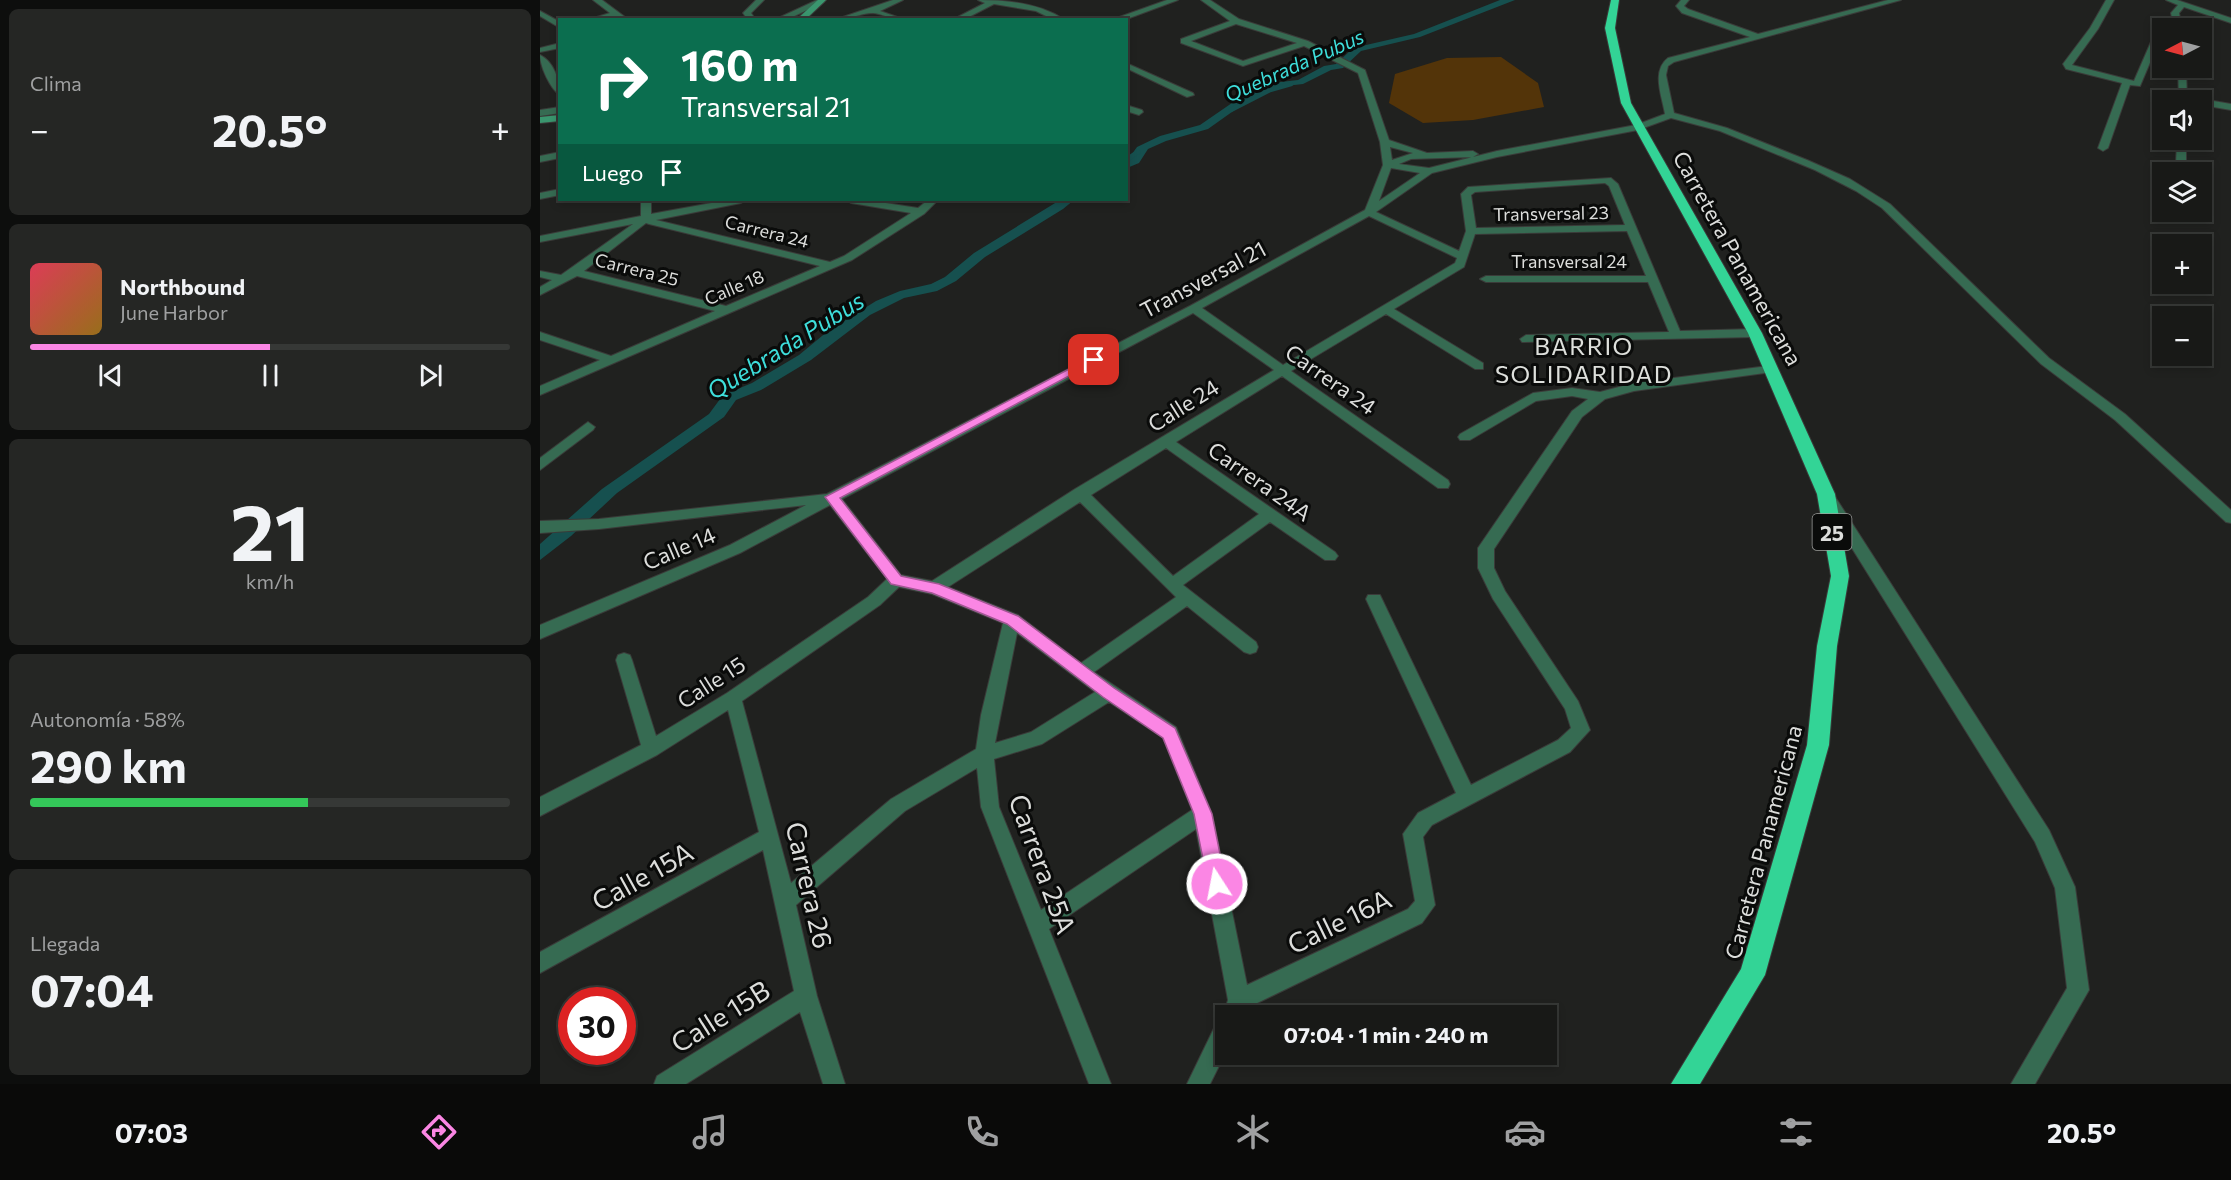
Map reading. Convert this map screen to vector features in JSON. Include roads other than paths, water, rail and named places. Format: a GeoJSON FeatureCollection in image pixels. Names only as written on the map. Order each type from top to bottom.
{"type":"FeatureCollection","features":[{"type":"Feature","properties":{"kind":"highway","name":"Carretera Panamericana"},"geometry":{"type":"LineString","coordinates":[[1615,0],[1610,28],[1626,103],[1755,333],[1772,368],[1826,494],[1840,576],[1827,646],[1818,745],[1752,975],[1685,1084]]}},
{"type":"Feature","properties":{"kind":"street"},"geometry":{"type":"LineString","coordinates":[[597,0],[622,18]]}},
{"type":"Feature","properties":{"kind":"street"},"geometry":{"type":"LineString","coordinates":[[750,16],[760,0]]}},
{"type":"Feature","properties":{"kind":"street"},"geometry":{"type":"LineString","coordinates":[[846,18],[873,11],[899,0]]}},
{"type":"Feature","properties":{"kind":"street"},"geometry":{"type":"LineString","coordinates":[[982,0],[1038,9],[1057,18]]}},
{"type":"Feature","properties":{"kind":"street"},"geometry":{"type":"LineString","coordinates":[[1121,18],[1174,0]]}},
{"type":"Feature","properties":{"kind":"street"},"geometry":{"type":"LineString","coordinates":[[1205,0],[1236,21],[1305,43],[1332,54],[1362,72],[1385,142],[1388,165],[1369,212],[1461,261],[1471,231],[1467,191],[1486,187],[1598,179],[1607,180],[1613,184],[1676,335]]}},
{"type":"Feature","properties":{"kind":"street"},"geometry":{"type":"LineString","coordinates":[[1685,0],[1680,6],[1685,10],[1755,36]]}},
{"type":"Feature","properties":{"kind":"street"},"geometry":{"type":"LineString","coordinates":[[1897,0],[1671,60],[1664,65],[1662,75],[1670,115],[1715,126],[1865,189],[1886,206],[2045,361],[2142,436],[2231,518]]}},
{"type":"Feature","properties":{"kind":"street"},"geometry":{"type":"LineString","coordinates":[[2110,0],[2094,29],[2067,64],[2075,70],[2137,84],[2152,49]]}},
{"type":"Feature","properties":{"kind":"street"},"geometry":{"type":"LineString","coordinates":[[2170,0],[2231,21]]}},
{"type":"Feature","properties":{"kind":"street"},"geometry":{"type":"LineString","coordinates":[[783,18],[821,1]]}},
{"type":"Feature","properties":{"kind":"street"},"geometry":{"type":"LineString","coordinates":[[802,18],[821,1]]}},
{"type":"Feature","properties":{"kind":"street"},"geometry":{"type":"LineString","coordinates":[[960,18],[993,2]]}},
{"type":"Feature","properties":{"kind":"street"},"geometry":{"type":"LineString","coordinates":[[2176,18],[2175,14],[2183,4]]}},
{"type":"Feature","properties":{"kind":"street"},"geometry":{"type":"LineString","coordinates":[[873,11],[896,18]]}},
{"type":"Feature","properties":{"kind":"street"},"geometry":{"type":"LineString","coordinates":[[540,13],[555,25]]}},
{"type":"Feature","properties":{"kind":"street"},"geometry":{"type":"LineString","coordinates":[[599,18],[616,14]]}},
{"type":"Feature","properties":{"kind":"street"},"geometry":{"type":"LineString","coordinates":[[1236,21],[1184,41],[1243,64],[1305,43]]}},
{"type":"Feature","properties":{"kind":"street"},"geometry":{"type":"LineString","coordinates":[[540,26],[555,25]]}},
{"type":"Feature","properties":{"kind":"street"},"geometry":{"type":"LineString","coordinates":[[540,50],[558,46]]}},
{"type":"Feature","properties":{"kind":"street"},"geometry":{"type":"LineString","coordinates":[[540,57],[547,63],[551,79],[558,90]]}},
{"type":"Feature","properties":{"kind":"street"},"geometry":{"type":"LineString","coordinates":[[1128,65],[1190,95]]}},
{"type":"Feature","properties":{"kind":"street"},"geometry":{"type":"LineString","coordinates":[[2103,148],[2126,83]]}},
{"type":"Feature","properties":{"kind":"street"},"geometry":{"type":"LineString","coordinates":[[2212,104],[2231,107]]}},
{"type":"Feature","properties":{"kind":"street"},"geometry":{"type":"LineString","coordinates":[[1128,109],[1139,112]]}},
{"type":"Feature","properties":{"kind":"street"},"geometry":{"type":"LineString","coordinates":[[540,113],[558,110]]}},
{"type":"Feature","properties":{"kind":"street","name":"Transversal 21"},"geometry":{"type":"LineString","coordinates":[[832,497],[1194,308],[1369,212],[1429,171],[1497,154],[1638,127],[1670,115]]}},
{"type":"Feature","properties":{"kind":"street"},"geometry":{"type":"LineString","coordinates":[[540,120],[558,118]]}},
{"type":"Feature","properties":{"kind":"street"},"geometry":{"type":"LineString","coordinates":[[1385,142],[1428,154]]}},
{"type":"Feature","properties":{"kind":"street","name":"Transversal 21"},"geometry":{"type":"LineString","coordinates":[[1388,165],[1401,158],[1428,154],[1497,154]]}},
{"type":"Feature","properties":{"kind":"street"},"geometry":{"type":"LineString","coordinates":[[540,159],[558,155]]}},
{"type":"Feature","properties":{"kind":"street","name":"Transversal 21"},"geometry":{"type":"LineString","coordinates":[[1388,165],[1429,171]]}},
{"type":"Feature","properties":{"kind":"street"},"geometry":{"type":"LineString","coordinates":[[540,196],[558,192]]}},
{"type":"Feature","properties":{"kind":"street"},"geometry":{"type":"LineString","coordinates":[[646,201],[646,220]]}},
{"type":"Feature","properties":{"kind":"street"},"geometry":{"type":"LineString","coordinates":[[540,239],[736,201]]}},
{"type":"Feature","properties":{"kind":"street"},"geometry":{"type":"LineString","coordinates":[[857,201],[920,212]]}},
{"type":"Feature","properties":{"kind":"street","name":"Calle 18"},"geometry":{"type":"LineString","coordinates":[[540,391],[609,359],[848,258],[920,212],[932,201]]}},
{"type":"Feature","properties":{"kind":"street"},"geometry":{"type":"LineString","coordinates":[[540,291],[575,272],[646,220]]}},
{"type":"Feature","properties":{"kind":"street","name":"Carrera 24"},"geometry":{"type":"LineString","coordinates":[[646,220],[830,265]]}},
{"type":"Feature","properties":{"kind":"street","name":"Transversal 23"},"geometry":{"type":"LineString","coordinates":[[1471,231],[1632,228]]}},
{"type":"Feature","properties":{"kind":"street","name":"Calle 24"},"geometry":{"type":"LineString","coordinates":[[934,588],[1080,493],[1461,261]]}},
{"type":"Feature","properties":{"kind":"street","name":"Carrera 25"},"geometry":{"type":"LineString","coordinates":[[575,272],[726,310]]}},
{"type":"Feature","properties":{"kind":"street","name":"Carrera 25"},"geometry":{"type":"LineString","coordinates":[[540,274],[562,279]]}},
{"type":"Feature","properties":{"kind":"street","name":"Transversal 24"},"geometry":{"type":"LineString","coordinates":[[1486,279],[1652,279]]}},
{"type":"Feature","properties":{"kind":"street","name":"Carrera 24"},"geometry":{"type":"LineString","coordinates":[[1194,308],[1443,484]]}},
{"type":"Feature","properties":{"kind":"street"},"geometry":{"type":"LineString","coordinates":[[1385,308],[1479,366]]}},
{"type":"Feature","properties":{"kind":"street"},"geometry":{"type":"LineString","coordinates":[[1526,339],[1755,333]]}},
{"type":"Feature","properties":{"kind":"street"},"geometry":{"type":"LineString","coordinates":[[540,336],[609,359]]}},
{"type":"Feature","properties":{"kind":"street"},"geometry":{"type":"LineString","coordinates":[[1465,437],[1533,396],[1572,392],[1600,396],[1634,387],[1772,368]]}},
{"type":"Feature","properties":{"kind":"street","name":"Calle 16A"},"geometry":{"type":"LineString","coordinates":[[1242,1005],[1415,916],[1425,905],[1424,889],[1414,856],[1413,834],[1425,819],[1564,746],[1581,730],[1572,706],[1499,595],[1486,568],[1486,548],[1577,414],[1600,396]]}},
{"type":"Feature","properties":{"kind":"street"},"geometry":{"type":"LineString","coordinates":[[540,465],[588,427]]}},
{"type":"Feature","properties":{"kind":"street","name":"Carrera 24A"},"geometry":{"type":"LineString","coordinates":[[1165,441],[1330,556]]}},
{"type":"Feature","properties":{"kind":"street"},"geometry":{"type":"LineString","coordinates":[[1080,493],[1172,585],[1250,647]]}},
{"type":"Feature","properties":{"kind":"street"},"geometry":{"type":"LineString","coordinates":[[1826,494],[2042,836],[2065,887],[2079,990],[2022,1084]]}},
{"type":"Feature","properties":{"kind":"street"},"geometry":{"type":"LineString","coordinates":[[540,527],[598,524],[832,497],[896,580],[934,588],[1012,620],[1109,693],[1170,733],[1203,814],[1235,1005]]}},
{"type":"Feature","properties":{"kind":"street","name":"Calle 14"},"geometry":{"type":"LineString","coordinates":[[540,632],[735,549],[832,497]]}},
{"type":"Feature","properties":{"kind":"street"},"geometry":{"type":"LineString","coordinates":[[1172,585],[1270,514]]}},
{"type":"Feature","properties":{"kind":"street","name":"Calle 15"},"geometry":{"type":"LineString","coordinates":[[540,807],[651,749],[733,698],[874,601],[896,580]]}},
{"type":"Feature","properties":{"kind":"street"},"geometry":{"type":"LineString","coordinates":[[1082,672],[1187,597]]}},
{"type":"Feature","properties":{"kind":"street"},"geometry":{"type":"LineString","coordinates":[[1374,599],[1467,797]]}},
{"type":"Feature","properties":{"kind":"street","name":"Carrera 25A"},"geometry":{"type":"LineString","coordinates":[[1012,620],[990,715],[984,754],[990,807],[1100,1084]]}},
{"type":"Feature","properties":{"kind":"street"},"geometry":{"type":"LineString","coordinates":[[624,660],[651,749]]}},
{"type":"Feature","properties":{"kind":"street"},"geometry":{"type":"LineString","coordinates":[[785,902],[898,805],[984,754],[1036,738],[1109,693]]}},
{"type":"Feature","properties":{"kind":"street","name":"Carrera 26"},"geometry":{"type":"LineString","coordinates":[[733,698],[771,836],[806,996],[834,1084]]}},
{"type":"Feature","properties":{"kind":"street"},"geometry":{"type":"LineString","coordinates":[[1036,925],[1203,814]]}},
{"type":"Feature","properties":{"kind":"street","name":"Calle 15A"},"geometry":{"type":"LineString","coordinates":[[540,963],[771,836]]}},
{"type":"Feature","properties":{"kind":"street","name":"Calle 15B"},"geometry":{"type":"LineString","coordinates":[[665,1084],[806,996]]}},
{"type":"Feature","properties":{"kind":"street"},"geometry":{"type":"LineString","coordinates":[[1198,1084],[1215,1050]]}},
{"type":"Feature","properties":{"kind":"water"},"geometry":{"type":"Polygon","coordinates":[[[1500,0],[1515,0],[1420,37],[1361,51],[1343,68],[1331,70],[1303,84],[1277,87],[1253,97],[1208,129],[1166,141],[1148,149],[1139,163],[1128,168],[1128,160],[1137,147],[1160,136],[1200,125],[1245,94],[1272,83],[1298,80],[1324,66],[1336,64],[1353,48],[1414,34],[1500,0]]]}},
{"type":"Feature","properties":{"kind":"water"},"geometry":{"type":"Polygon","coordinates":[[[1058,201],[1073,201],[985,257],[956,281],[937,291],[904,298],[870,315],[811,360],[761,390],[736,400],[724,417],[617,493],[571,536],[540,560],[540,544],[602,489],[709,414],[723,395],[752,383],[799,355],[828,331],[876,301],[900,291],[931,284],[945,277],[974,253],[1058,201]]]}},
{"type":"Feature","properties":{"kind":"waterway","name":"Quebrada Pubus"},"geometry":{"type":"LineString","coordinates":[[1231,110],[1270,90],[1291,84]]}},
{"type":"Feature","properties":{"kind":"waterway","name":"Quebrada Pubus"},"geometry":{"type":"LineString","coordinates":[[1128,159],[1138,152]]}},
{"type":"Feature","properties":{"kind":"district","name":"BARRIO SOLIDARIDAD"},"geometry":{"type":"Point","coordinates":[1584,359]}}]}
